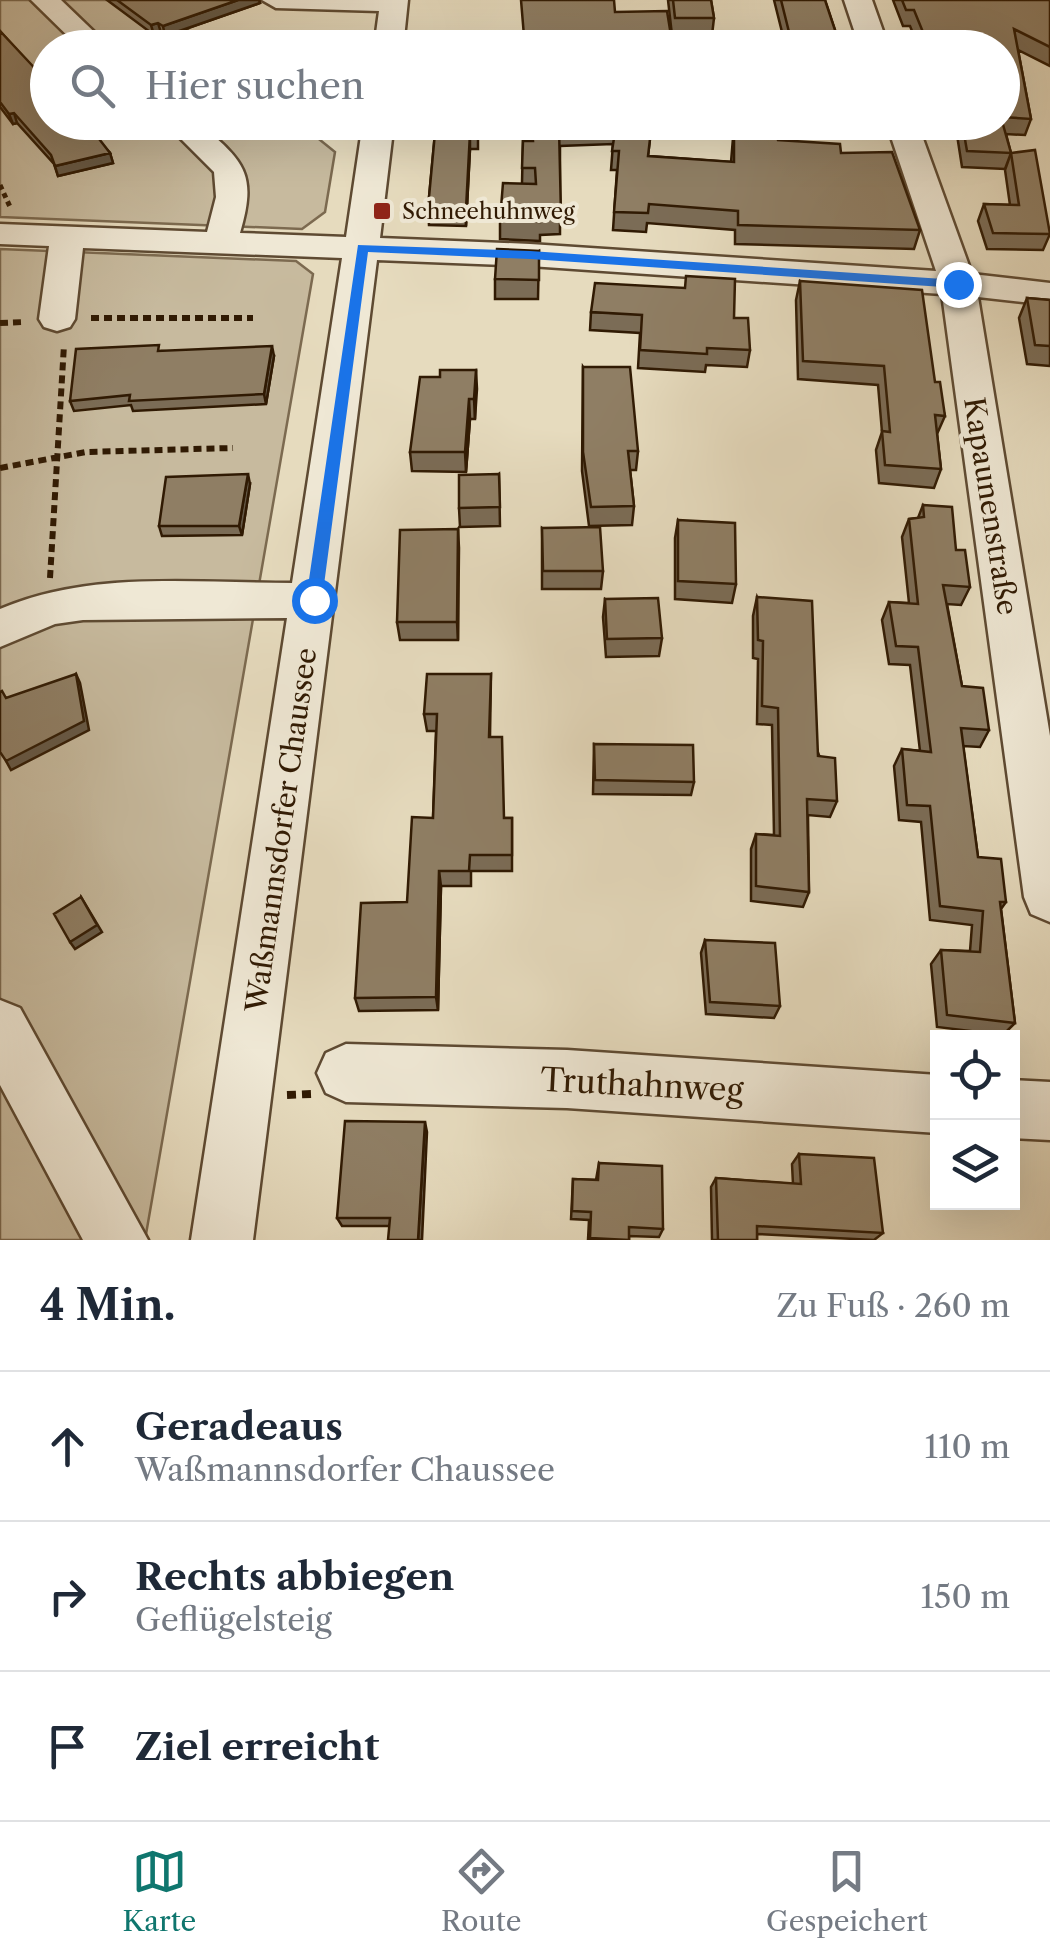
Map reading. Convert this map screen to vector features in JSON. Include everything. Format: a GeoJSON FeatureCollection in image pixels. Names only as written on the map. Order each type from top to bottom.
{"type":"FeatureCollection","features":[{"type":"Feature","properties":{"kind":"street"},"geometry":{"type":"LineString","coordinates":[[45,0],[78,30]]}},
{"type":"Feature","properties":{"kind":"street"},"geometry":{"type":"LineString","coordinates":[[276,0],[394,2],[390,30]]}},
{"type":"Feature","properties":{"kind":"street"},"geometry":{"type":"LineString","coordinates":[[858,0],[869,30]]}},
{"type":"Feature","properties":{"kind":"street"},"geometry":{"type":"LineString","coordinates":[[199,140],[235,173],[237,188],[222,240]]}},
{"type":"Feature","properties":{"kind":"street","name":"Waßmannsdorfer Chaussee"},"geometry":{"type":"LineString","coordinates":[[222,1240],[377,140]]}},
{"type":"Feature","properties":{"kind":"street","name":"Kapaunenstraße"},"geometry":{"type":"LineString","coordinates":[[907,140],[958,284],[1050,896]]}},
{"type":"Feature","properties":{"kind":"street"},"geometry":{"type":"LineString","coordinates":[[0,234],[530,255],[958,284],[1050,294]]}},
{"type":"Feature","properties":{"kind":"street"},"geometry":{"type":"LineString","coordinates":[[61,319],[66,250],[71,236]]}},
{"type":"Feature","properties":{"kind":"street"},"geometry":{"type":"LineString","coordinates":[[0,629],[48,608],[83,602],[314,600]]}},
{"type":"Feature","properties":{"kind":"street"},"geometry":{"type":"LineString","coordinates":[[0,1028],[117,1240]]}},
{"type":"Feature","properties":{"kind":"street","name":"Truthahnweg"},"geometry":{"type":"LineString","coordinates":[[346,1073],[568,1079],[930,1103]]}},
{"type":"Feature","properties":{"kind":"street"},"geometry":{"type":"LineString","coordinates":[[1020,1109],[1050,1111]]}},
{"type":"Feature","properties":{"kind":"path"},"geometry":{"type":"LineString","coordinates":[[0,323],[154,315],[253,318]]}},
{"type":"Feature","properties":{"kind":"path"},"geometry":{"type":"LineString","coordinates":[[48,608],[61,319]]}},
{"type":"Feature","properties":{"kind":"path"},"geometry":{"type":"LineString","coordinates":[[0,468],[141,448],[233,448]]}},
{"type":"Feature","properties":{"kind":"shaded area"},"geometry":{"type":"Polygon","coordinates":[[[0,0],[151,0],[188,30],[30,30],[30,140],[320,140],[335,152],[325,212],[302,229],[0,217],[0,0]]]}},
{"type":"Feature","properties":{"kind":"shaded area"},"geometry":{"type":"Polygon","coordinates":[[[0,249],[296,261],[313,274],[145,1240],[0,1240],[0,249]]]}},
{"type":"Feature","properties":{"kind":"building"},"geometry":{"type":"Polygon","coordinates":[[[117,0],[238,0],[163,26],[151,25],[117,0]]]}},
{"type":"Feature","properties":{"kind":"building"},"geometry":{"type":"Polygon","coordinates":[[[521,0],[614,0],[615,12],[667,11],[670,30],[524,30],[521,0]]]}},
{"type":"Feature","properties":{"kind":"building"},"geometry":{"type":"Polygon","coordinates":[[[673,0],[711,0],[714,18],[675,18],[673,0]]]}},
{"type":"Feature","properties":{"kind":"building"},"geometry":{"type":"Polygon","coordinates":[[[781,0],[825,0],[835,30],[788,30],[781,0]]]}},
{"type":"Feature","properties":{"kind":"building"},"geometry":{"type":"Polygon","coordinates":[[[902,0],[1050,0],[1050,47],[1014,29],[922,30],[914,10],[906,10],[902,0]]]}},
{"type":"Feature","properties":{"kind":"building"},"geometry":{"type":"Polygon","coordinates":[[[0,31],[30,63],[30,131],[0,102],[0,31]]]}},
{"type":"Feature","properties":{"kind":"building"},"geometry":{"type":"Polygon","coordinates":[[[1020,61],[1031,119],[1020,118],[1020,61]]]}},
{"type":"Feature","properties":{"kind":"building"},"geometry":{"type":"Polygon","coordinates":[[[38,140],[100,140],[110,153],[55,166],[38,140]]]}},
{"type":"Feature","properties":{"kind":"building"},"geometry":{"type":"Polygon","coordinates":[[[434,140],[470,140],[466,209],[428,208],[434,140]]]}},
{"type":"Feature","properties":{"kind":"building"},"geometry":{"type":"Polygon","coordinates":[[[559,140],[561,215],[540,216],[540,222],[500,220],[503,183],[536,184],[535,168],[522,168],[523,141],[559,140]]]}},
{"type":"Feature","properties":{"kind":"building"},"geometry":{"type":"Polygon","coordinates":[[[614,140],[650,140],[648,156],[734,162],[734,140],[778,140],[840,144],[841,153],[892,152],[920,230],[738,225],[738,211],[649,204],[648,213],[614,212],[619,151],[612,151],[614,140]]]}},
{"type":"Feature","properties":{"kind":"building"},"geometry":{"type":"Polygon","coordinates":[[[965,140],[1007,140],[1011,153],[967,151],[965,140]]]}},
{"type":"Feature","properties":{"kind":"building"},"geometry":{"type":"Polygon","coordinates":[[[1035,150],[1050,234],[993,233],[984,204],[1019,205],[1011,153],[1035,150]]]}},
{"type":"Feature","properties":{"kind":"building"},"geometry":{"type":"Polygon","coordinates":[[[497,249],[539,251],[539,280],[495,279],[497,249]]]}},
{"type":"Feature","properties":{"kind":"building"},"geometry":{"type":"Polygon","coordinates":[[[686,276],[735,279],[734,318],[748,318],[750,350],[707,348],[707,354],[640,350],[642,315],[591,312],[595,283],[685,288],[686,276]]]}},
{"type":"Feature","properties":{"kind":"building"},"geometry":{"type":"Polygon","coordinates":[[[800,281],[922,290],[935,382],[940,382],[945,416],[935,415],[941,469],[885,465],[882,431],[890,432],[884,366],[803,361],[800,281]]]}},
{"type":"Feature","properties":{"kind":"building"},"geometry":{"type":"Polygon","coordinates":[[[1027,298],[1050,300],[1050,346],[1035,345],[1027,298]]]}},
{"type":"Feature","properties":{"kind":"building"},"geometry":{"type":"Polygon","coordinates":[[[159,345],[158,351],[272,346],[264,394],[129,401],[130,395],[70,401],[76,349],[159,345]]]}},
{"type":"Feature","properties":{"kind":"building"},"geometry":{"type":"Polygon","coordinates":[[[583,367],[630,367],[638,451],[628,451],[634,506],[591,507],[583,452],[583,367]]]}},
{"type":"Feature","properties":{"kind":"building"},"geometry":{"type":"Polygon","coordinates":[[[440,370],[476,370],[474,399],[469,399],[465,452],[410,452],[420,377],[440,377],[440,370]]]}},
{"type":"Feature","properties":{"kind":"building"},"geometry":{"type":"Polygon","coordinates":[[[248,474],[239,526],[159,526],[166,477],[248,474]]]}},
{"type":"Feature","properties":{"kind":"building"},"geometry":{"type":"Polygon","coordinates":[[[499,474],[500,507],[459,508],[459,475],[499,474]]]}},
{"type":"Feature","properties":{"kind":"building"},"geometry":{"type":"Polygon","coordinates":[[[923,505],[952,507],[956,550],[965,550],[970,587],[943,585],[962,686],[983,688],[989,730],[961,728],[978,857],[1001,859],[1006,902],[1000,902],[1015,1023],[947,1015],[941,950],[980,952],[983,911],[940,906],[930,806],[907,805],[902,749],[931,752],[918,647],[896,646],[889,602],[918,604],[909,519],[924,517],[923,505]]]}},
{"type":"Feature","properties":{"kind":"building"},"geometry":{"type":"Polygon","coordinates":[[[678,520],[735,523],[736,584],[678,581],[678,520]]]}},
{"type":"Feature","properties":{"kind":"building"},"geometry":{"type":"Polygon","coordinates":[[[600,527],[603,571],[543,571],[542,528],[600,527]]]}},
{"type":"Feature","properties":{"kind":"building"},"geometry":{"type":"Polygon","coordinates":[[[458,529],[457,622],[397,622],[400,530],[458,529]]]}},
{"type":"Feature","properties":{"kind":"building"},"geometry":{"type":"Polygon","coordinates":[[[757,597],[812,601],[818,756],[835,758],[837,801],[807,799],[809,892],[756,886],[756,834],[780,836],[778,708],[762,706],[763,641],[758,640],[757,597]]]}},
{"type":"Feature","properties":{"kind":"building"},"geometry":{"type":"Polygon","coordinates":[[[658,598],[662,638],[607,639],[605,599],[658,598]]]}},
{"type":"Feature","properties":{"kind":"building"},"geometry":{"type":"Polygon","coordinates":[[[76,674],[84,721],[6,761],[0,752],[0,692],[6,698],[76,674]]]}},
{"type":"Feature","properties":{"kind":"building"},"geometry":{"type":"Polygon","coordinates":[[[427,674],[491,674],[489,737],[502,737],[504,818],[512,818],[512,855],[470,855],[469,871],[439,871],[436,997],[355,998],[361,903],[407,902],[412,817],[433,818],[437,714],[424,714],[427,674]]]}},
{"type":"Feature","properties":{"kind":"building"},"geometry":{"type":"Polygon","coordinates":[[[594,744],[693,745],[694,782],[595,780],[594,744]]]}},
{"type":"Feature","properties":{"kind":"building"},"geometry":{"type":"Polygon","coordinates":[[[81,897],[97,925],[70,942],[54,914],[81,897]]]}},
{"type":"Feature","properties":{"kind":"building"},"geometry":{"type":"Polygon","coordinates":[[[705,940],[775,943],[780,1006],[710,1002],[705,940]]]}},
{"type":"Feature","properties":{"kind":"building"},"geometry":{"type":"Polygon","coordinates":[[[345,1121],[425,1122],[418,1240],[388,1240],[390,1218],[337,1218],[345,1121]]]}},
{"type":"Feature","properties":{"kind":"building"},"geometry":{"type":"Polygon","coordinates":[[[799,1154],[874,1158],[883,1233],[757,1226],[757,1240],[718,1240],[716,1178],[801,1184],[799,1154]]]}},
{"type":"Feature","properties":{"kind":"building"},"geometry":{"type":"Polygon","coordinates":[[[599,1163],[662,1166],[663,1229],[629,1227],[629,1240],[590,1238],[591,1212],[572,1211],[573,1179],[598,1180],[599,1163]]]}},
{"type":"Feature","properties":{"kind":"place","name":"Schneehuhnweg"},"geometry":{"type":"Point","coordinates":[382,211]}},
{"type":"Feature","properties":{"kind":"route"},"geometry":{"type":"LineString","coordinates":[[314,600],[362,248],[530,255],[958,284]]}}]}
